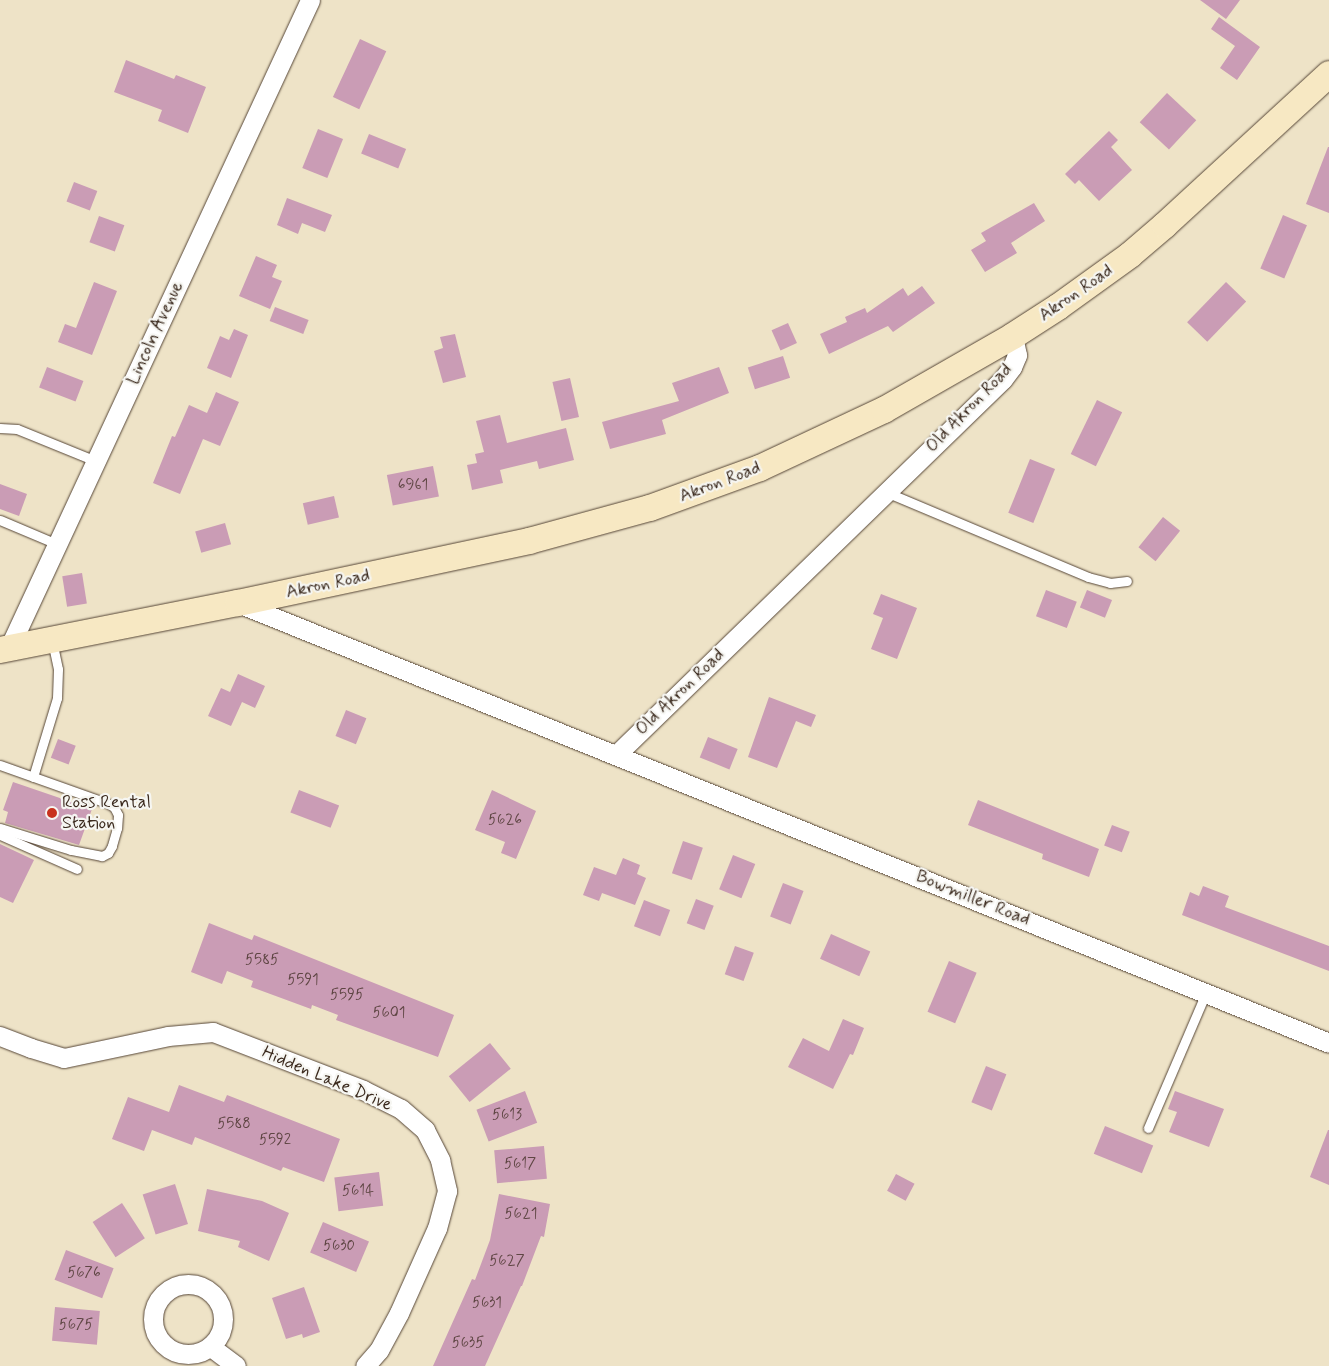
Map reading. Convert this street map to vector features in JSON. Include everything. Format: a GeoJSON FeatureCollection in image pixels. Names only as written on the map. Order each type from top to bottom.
{"type":"FeatureCollection","features":[{"type":"Feature","properties":{"kind":"main road","name":"Akron Road"},"geometry":{"type":"LineString","coordinates":[[3,655],[51,639],[238,603],[529,541],[658,506],[760,468],[857,424],[951,373],[1014,336],[1058,307],[1137,249],[1233,164],[1329,74]]}},
{"type":"Feature","properties":{"kind":"street","name":"Lincoln Avenue"},"geometry":{"type":"LineString","coordinates":[[3,655],[96,461],[310,0]]}},
{"type":"Feature","properties":{"kind":"street","name":"Old Akron Road"},"geometry":{"type":"LineString","coordinates":[[616,754],[1008,373],[1017,355],[1014,336]]}},
{"type":"Feature","properties":{"kind":"street"},"geometry":{"type":"LineString","coordinates":[[238,603],[616,754]]}},
{"type":"Feature","properties":{"kind":"street","name":"Bowmiller Road"},"geometry":{"type":"LineString","coordinates":[[616,754],[1329,1043]]}},
{"type":"Feature","properties":{"kind":"street","name":"Hidden Lake Drive"},"geometry":{"type":"LineString","coordinates":[[0,1036],[64,1058],[168,1036],[213,1032],[363,1090],[401,1110],[425,1130],[440,1160],[447,1191],[437,1228],[399,1313],[379,1350],[365,1366]]}},
{"type":"Feature","properties":{"kind":"street"},"geometry":{"type":"LineString","coordinates":[[211,1347],[236,1366]]}},
{"type":"Feature","properties":{"kind":"lane"},"geometry":{"type":"LineString","coordinates":[[0,428],[17,430],[96,461]]}},
{"type":"Feature","properties":{"kind":"lane"},"geometry":{"type":"LineString","coordinates":[[886,492],[1088,577],[1110,583],[1127,581]]}},
{"type":"Feature","properties":{"kind":"lane"},"geometry":{"type":"LineString","coordinates":[[0,520],[57,544]]}},
{"type":"Feature","properties":{"kind":"lane"},"geometry":{"type":"LineString","coordinates":[[33,777],[56,698],[58,669],[51,639]]}},
{"type":"Feature","properties":{"kind":"lane"},"geometry":{"type":"LineString","coordinates":[[0,765],[114,807],[118,815],[117,828],[108,853],[102,856],[70,850],[0,828]]}},
{"type":"Feature","properties":{"kind":"lane"},"geometry":{"type":"LineString","coordinates":[[0,834],[77,869]]}},
{"type":"Feature","properties":{"kind":"lane"},"geometry":{"type":"LineString","coordinates":[[1148,1128],[1206,993]]}},
{"type":"Feature","properties":{"kind":"building"},"geometry":{"type":"Polygon","coordinates":[[[1200,0],[1240,0],[1226,19],[1200,0]]]}},
{"type":"Feature","properties":{"kind":"building"},"geometry":{"type":"Polygon","coordinates":[[[1219,17],[1260,47],[1237,80],[1220,68],[1235,46],[1211,29],[1219,17]]]}},
{"type":"Feature","properties":{"kind":"building"},"geometry":{"type":"Polygon","coordinates":[[[360,39],[386,51],[359,109],[333,97],[360,39]]]}},
{"type":"Feature","properties":{"kind":"building"},"geometry":{"type":"Polygon","coordinates":[[[126,60],[174,79],[176,75],[206,87],[188,133],[158,121],[162,110],[114,92],[126,60]]]}},
{"type":"Feature","properties":{"kind":"building"},"geometry":{"type":"Polygon","coordinates":[[[1167,93],[1196,120],[1169,150],[1140,122],[1167,93]]]}},
{"type":"Feature","properties":{"kind":"building"},"geometry":{"type":"Polygon","coordinates":[[[318,129],[343,139],[327,178],[302,168],[318,129]]]}},
{"type":"Feature","properties":{"kind":"building"},"geometry":{"type":"Polygon","coordinates":[[[1109,131],[1118,140],[1111,147],[1132,170],[1099,201],[1079,180],[1075,184],[1065,174],[1109,131]]]}},
{"type":"Feature","properties":{"kind":"building"},"geometry":{"type":"Polygon","coordinates":[[[369,134],[406,149],[398,168],[361,153],[369,134]]]}},
{"type":"Feature","properties":{"kind":"building"},"geometry":{"type":"Polygon","coordinates":[[[1329,147],[1329,213],[1306,204],[1329,147]]]}},
{"type":"Feature","properties":{"kind":"building"},"geometry":{"type":"Polygon","coordinates":[[[74,182],[97,191],[90,211],[66,202],[74,182]]]}},
{"type":"Feature","properties":{"kind":"building"},"geometry":{"type":"Polygon","coordinates":[[[287,198],[332,215],[325,232],[302,223],[298,234],[277,225],[287,198]]]}},
{"type":"Feature","properties":{"kind":"building"},"geometry":{"type":"Polygon","coordinates":[[[1034,203],[1045,221],[1011,243],[1017,253],[985,272],[971,250],[986,241],[981,233],[1034,203]]]}},
{"type":"Feature","properties":{"kind":"building"},"geometry":{"type":"Polygon","coordinates":[[[1283,215],[1307,225],[1284,279],[1260,268],[1283,215]]]}},
{"type":"Feature","properties":{"kind":"building"},"geometry":{"type":"Polygon","coordinates":[[[99,216],[124,225],[115,252],[89,242],[99,216]]]}},
{"type":"Feature","properties":{"kind":"building"},"geometry":{"type":"Polygon","coordinates":[[[256,256],[277,265],[272,277],[282,281],[270,309],[239,296],[256,256]]]}},
{"type":"Feature","properties":{"kind":"building"},"geometry":{"type":"Polygon","coordinates":[[[94,282],[117,291],[92,355],[58,342],[65,324],[76,328],[94,282]]]}},
{"type":"Feature","properties":{"kind":"building"},"geometry":{"type":"Polygon","coordinates":[[[1226,282],[1246,301],[1207,342],[1187,322],[1226,282]]]}},
{"type":"Feature","properties":{"kind":"building"},"geometry":{"type":"Polygon","coordinates":[[[922,286],[935,303],[893,332],[888,326],[829,354],[820,334],[847,322],[845,317],[865,308],[867,313],[903,288],[908,296],[922,286]]]}},
{"type":"Feature","properties":{"kind":"building"},"geometry":{"type":"Polygon","coordinates":[[[275,307],[309,320],[303,334],[270,321],[275,307]]]}},
{"type":"Feature","properties":{"kind":"building"},"geometry":{"type":"Polygon","coordinates":[[[788,323],[797,343],[781,350],[772,330],[788,323]]]}},
{"type":"Feature","properties":{"kind":"building"},"geometry":{"type":"Polygon","coordinates":[[[234,329],[248,335],[231,378],[207,368],[220,336],[229,340],[234,329]]]}},
{"type":"Feature","properties":{"kind":"building"},"geometry":{"type":"Polygon","coordinates":[[[455,334],[466,377],[443,383],[434,351],[443,348],[440,337],[455,334]]]}},
{"type":"Feature","properties":{"kind":"building"},"geometry":{"type":"Polygon","coordinates":[[[783,356],[790,378],[755,389],[748,367],[783,356]]]}},
{"type":"Feature","properties":{"kind":"building"},"geometry":{"type":"Polygon","coordinates":[[[47,367],[83,381],[76,402],[39,388],[47,367]]]}},
{"type":"Feature","properties":{"kind":"building"},"geometry":{"type":"Polygon","coordinates":[[[719,367],[729,393],[662,420],[666,434],[610,449],[602,422],[679,401],[672,383],[719,367]]]}},
{"type":"Feature","properties":{"kind":"building"},"geometry":{"type":"Polygon","coordinates":[[[570,378],[579,417],[561,421],[552,382],[570,378]]]}},
{"type":"Feature","properties":{"kind":"building"},"geometry":{"type":"Polygon","coordinates":[[[216,392],[239,402],[220,446],[203,439],[180,494],[153,483],[172,436],[175,437],[189,405],[207,413],[216,392]]]}},
{"type":"Feature","properties":{"kind":"building"},"geometry":{"type":"Polygon","coordinates":[[[1097,400],[1122,412],[1096,466],[1071,454],[1097,400]]]}},
{"type":"Feature","properties":{"kind":"building"},"geometry":{"type":"Polygon","coordinates":[[[500,415],[507,443],[566,428],[574,460],[539,469],[537,461],[500,470],[503,483],[472,490],[467,465],[477,463],[475,454],[484,452],[476,421],[500,415]]]}},
{"type":"Feature","properties":{"kind":"building"},"geometry":{"type":"Polygon","coordinates":[[[1030,459],[1055,469],[1033,523],[1008,513],[1030,459]]]}},
{"type":"Feature","properties":{"kind":"building"},"geometry":{"type":"Polygon","coordinates":[[[433,466],[439,496],[393,505],[387,475],[433,466]]]}},
{"type":"Feature","properties":{"kind":"building"},"geometry":{"type":"Polygon","coordinates":[[[0,484],[27,494],[19,516],[0,509],[0,484]]]}},
{"type":"Feature","properties":{"kind":"building"},"geometry":{"type":"Polygon","coordinates":[[[334,496],[339,517],[308,525],[303,503],[334,496]]]}},
{"type":"Feature","properties":{"kind":"building"},"geometry":{"type":"Polygon","coordinates":[[[1163,517],[1180,531],[1156,561],[1138,547],[1163,517]]]}},
{"type":"Feature","properties":{"kind":"building"},"geometry":{"type":"Polygon","coordinates":[[[225,523],[231,544],[201,553],[195,532],[225,523]]]}},
{"type":"Feature","properties":{"kind":"building"},"geometry":{"type":"Polygon","coordinates":[[[82,573],[87,604],[67,607],[62,576],[82,573]]]}},
{"type":"Feature","properties":{"kind":"building"},"geometry":{"type":"Polygon","coordinates":[[[1046,590],[1077,602],[1067,628],[1036,616],[1046,590]]]}},
{"type":"Feature","properties":{"kind":"building"},"geometry":{"type":"Polygon","coordinates":[[[1087,590],[1112,600],[1105,618],[1080,608],[1087,590]]]}},
{"type":"Feature","properties":{"kind":"building"},"geometry":{"type":"Polygon","coordinates":[[[881,594],[917,608],[897,659],[871,649],[883,618],[873,614],[881,594]]]}},
{"type":"Feature","properties":{"kind":"building"},"geometry":{"type":"Polygon","coordinates":[[[238,674],[265,686],[255,708],[242,702],[231,726],[208,716],[221,688],[230,692],[238,674]]]}},
{"type":"Feature","properties":{"kind":"building"},"geometry":{"type":"Polygon","coordinates":[[[769,697],[816,715],[811,727],[796,721],[777,768],[748,757],[769,697]]]}},
{"type":"Feature","properties":{"kind":"building"},"geometry":{"type":"Polygon","coordinates":[[[346,710],[366,718],[356,744],[336,736],[346,710]]]}},
{"type":"Feature","properties":{"kind":"building"},"geometry":{"type":"Polygon","coordinates":[[[708,737],[738,749],[729,769],[700,757],[708,737]]]}},
{"type":"Feature","properties":{"kind":"building"},"geometry":{"type":"Polygon","coordinates":[[[58,739],[76,746],[69,764],[51,758],[58,739]]]}},
{"type":"Feature","properties":{"kind":"building"},"geometry":{"type":"Polygon","coordinates":[[[13,782],[92,809],[79,845],[5,823],[8,812],[3,810],[13,782]]]}},
{"type":"Feature","properties":{"kind":"building"},"geometry":{"type":"Polygon","coordinates":[[[299,790],[339,805],[331,828],[290,812],[299,790]]]}},
{"type":"Feature","properties":{"kind":"building"},"geometry":{"type":"Polygon","coordinates":[[[492,790],[536,811],[516,859],[501,853],[505,842],[475,830],[492,790]]]}},
{"type":"Feature","properties":{"kind":"building"},"geometry":{"type":"Polygon","coordinates":[[[978,800],[1099,849],[1089,877],[1042,859],[1043,854],[968,825],[978,800]]]}},
{"type":"Feature","properties":{"kind":"building"},"geometry":{"type":"Polygon","coordinates":[[[1112,825],[1130,832],[1122,852],[1104,846],[1112,825]]]}},
{"type":"Feature","properties":{"kind":"building"},"geometry":{"type":"Polygon","coordinates":[[[683,841],[703,848],[692,880],[672,873],[683,841]]]}},
{"type":"Feature","properties":{"kind":"building"},"geometry":{"type":"Polygon","coordinates":[[[0,844],[34,860],[13,903],[0,897],[0,844]]]}},
{"type":"Feature","properties":{"kind":"building"},"geometry":{"type":"Polygon","coordinates":[[[733,855],[755,864],[741,898],[719,889],[733,855]]]}},
{"type":"Feature","properties":{"kind":"building"},"geometry":{"type":"Polygon","coordinates":[[[623,858],[640,865],[637,874],[646,878],[635,905],[602,893],[599,901],[583,895],[594,867],[616,875],[623,858]]]}},
{"type":"Feature","properties":{"kind":"building"},"geometry":{"type":"Polygon","coordinates":[[[783,883],[804,891],[791,924],[770,917],[783,883]]]}},
{"type":"Feature","properties":{"kind":"building"},"geometry":{"type":"Polygon","coordinates":[[[1203,886],[1229,896],[1225,907],[1329,946],[1329,971],[1182,915],[1190,892],[1199,896],[1203,886]]]}},
{"type":"Feature","properties":{"kind":"building"},"geometry":{"type":"Polygon","coordinates":[[[696,899],[714,906],[704,930],[687,923],[696,899]]]}},
{"type":"Feature","properties":{"kind":"building"},"geometry":{"type":"Polygon","coordinates":[[[644,900],[670,910],[660,936],[634,926],[644,900]]]}},
{"type":"Feature","properties":{"kind":"building"},"geometry":{"type":"Polygon","coordinates":[[[209,923],[252,940],[254,935],[454,1015],[438,1057],[336,1020],[338,1015],[312,1005],[311,1009],[251,987],[253,981],[227,971],[222,984],[191,972],[209,923]]]}},
{"type":"Feature","properties":{"kind":"building"},"geometry":{"type":"Polygon","coordinates":[[[831,934],[870,951],[859,976],[820,959],[831,934]]]}},
{"type":"Feature","properties":{"kind":"building"},"geometry":{"type":"Polygon","coordinates":[[[735,946],[754,953],[744,981],[725,974],[735,946]]]}},
{"type":"Feature","properties":{"kind":"building"},"geometry":{"type":"Polygon","coordinates":[[[949,961],[977,973],[955,1023],[928,1012],[949,961]]]}},
{"type":"Feature","properties":{"kind":"building"},"geometry":{"type":"Polygon","coordinates":[[[843,1019],[864,1028],[853,1055],[850,1054],[833,1089],[788,1067],[803,1038],[829,1051],[843,1019]]]}},
{"type":"Feature","properties":{"kind":"building"},"geometry":{"type":"Polygon","coordinates":[[[490,1043],[511,1069],[470,1102],[449,1076],[490,1043]]]}},
{"type":"Feature","properties":{"kind":"building"},"geometry":{"type":"Polygon","coordinates":[[[986,1066],[1006,1074],[992,1110],[971,1102],[986,1066]]]}},
{"type":"Feature","properties":{"kind":"building"},"geometry":{"type":"Polygon","coordinates":[[[179,1085],[224,1102],[227,1095],[340,1139],[324,1182],[283,1167],[281,1171],[195,1137],[192,1145],[152,1130],[144,1151],[112,1139],[128,1097],[169,1112],[179,1085]]]}},
{"type":"Feature","properties":{"kind":"building"},"geometry":{"type":"Polygon","coordinates":[[[525,1091],[537,1123],[489,1141],[476,1110],[525,1091]]]}},
{"type":"Feature","properties":{"kind":"building"},"geometry":{"type":"Polygon","coordinates":[[[1175,1091],[1224,1109],[1209,1147],[1169,1132],[1177,1112],[1168,1109],[1175,1091]]]}},
{"type":"Feature","properties":{"kind":"building"},"geometry":{"type":"Polygon","coordinates":[[[1105,1126],[1153,1145],[1142,1173],[1094,1154],[1105,1126]]]}},
{"type":"Feature","properties":{"kind":"building"},"geometry":{"type":"Polygon","coordinates":[[[1329,1130],[1329,1185],[1310,1177],[1329,1130]]]}},
{"type":"Feature","properties":{"kind":"building"},"geometry":{"type":"Polygon","coordinates":[[[544,1146],[547,1179],[497,1183],[494,1150],[544,1146]]]}},
{"type":"Feature","properties":{"kind":"building"},"geometry":{"type":"Polygon","coordinates":[[[379,1172],[383,1206],[338,1211],[334,1177],[379,1172]]]}},
{"type":"Feature","properties":{"kind":"building"},"geometry":{"type":"Polygon","coordinates":[[[896,1174],[915,1184],[906,1201],[887,1191],[896,1174]]]}},
{"type":"Feature","properties":{"kind":"building"},"geometry":{"type":"Polygon","coordinates":[[[175,1184],[188,1224],[156,1234],[143,1195],[175,1184]]]}},
{"type":"Feature","properties":{"kind":"building"},"geometry":{"type":"Polygon","coordinates":[[[207,1189],[262,1201],[289,1213],[269,1261],[238,1247],[240,1241],[198,1231],[207,1189]]]}},
{"type":"Feature","properties":{"kind":"building"},"geometry":{"type":"Polygon","coordinates":[[[499,1194],[550,1204],[544,1237],[541,1236],[522,1286],[485,1366],[433,1366],[472,1279],[475,1280],[490,1240],[499,1194]]]}},
{"type":"Feature","properties":{"kind":"building"},"geometry":{"type":"Polygon","coordinates":[[[122,1203],[145,1238],[116,1257],[93,1222],[122,1203]]]}},
{"type":"Feature","properties":{"kind":"building"},"geometry":{"type":"Polygon","coordinates":[[[323,1222],[369,1242],[356,1272],[310,1252],[323,1222]]]}},
{"type":"Feature","properties":{"kind":"building"},"geometry":{"type":"Polygon","coordinates":[[[66,1250],[114,1268],[102,1298],[55,1280],[66,1250]]]}},
{"type":"Feature","properties":{"kind":"building"},"geometry":{"type":"Polygon","coordinates":[[[304,1287],[320,1332],[303,1338],[302,1334],[286,1339],[272,1298],[304,1287]]]}},
{"type":"Feature","properties":{"kind":"building"},"geometry":{"type":"Polygon","coordinates":[[[55,1307],[100,1311],[97,1345],[52,1341],[55,1307]]]}},
{"type":"Feature","properties":{"kind":"place","name":"Ross Rental Station"},"geometry":{"type":"Point","coordinates":[52,813]}}]}
